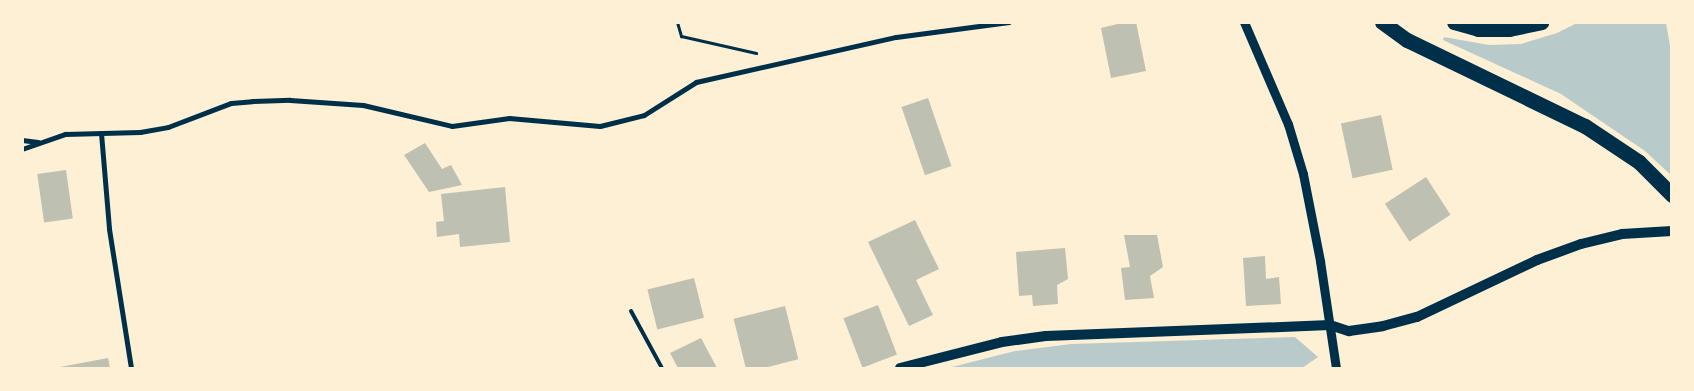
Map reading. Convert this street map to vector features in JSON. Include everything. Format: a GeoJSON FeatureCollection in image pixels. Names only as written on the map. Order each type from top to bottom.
{"type":"FeatureCollection","features":[{"type":"Feature","properties":{"kind":"highway"},"geometry":{"type":"LineString","coordinates":[[1382,22],[1407,40],[1585,126],[1638,162],[1672,195]]}},
{"type":"Feature","properties":{"kind":"highway"},"geometry":{"type":"LineString","coordinates":[[1454,22],[1494,29],[1541,22]]}},
{"type":"Feature","properties":{"kind":"main road"},"geometry":{"type":"LineString","coordinates":[[900,368],[986,346],[1046,336],[1330,325],[1349,331],[1400,322],[1448,303],[1537,260],[1581,244],[1622,234],[1672,231]]}},
{"type":"Feature","properties":{"kind":"street"},"geometry":{"type":"LineString","coordinates":[[22,149],[65,134],[140,132],[168,127],[231,104],[290,100],[363,105],[452,126],[509,118],[600,126],[644,115],[696,82],[896,37],[1009,22]]}},
{"type":"Feature","properties":{"kind":"street"},"geometry":{"type":"LineString","coordinates":[[1244,22],[1288,124],[1303,174],[1336,368]]}},
{"type":"Feature","properties":{"kind":"street"},"geometry":{"type":"LineString","coordinates":[[101,133],[110,229],[130,368]]}},
{"type":"Feature","properties":{"kind":"street"},"geometry":{"type":"LineString","coordinates":[[22,140],[38,142]]}},
{"type":"Feature","properties":{"kind":"lane"},"geometry":{"type":"LineString","coordinates":[[632,311],[662,368]]}},
{"type":"Feature","properties":{"kind":"path"},"geometry":{"type":"LineString","coordinates":[[677,22],[681,36],[791,61]]}},
{"type":"Feature","properties":{"kind":"shaded area"},"geometry":{"type":"Polygon","coordinates":[[[1577,23],[1666,23],[1672,57],[1671,175],[1645,151],[1561,94],[1443,40],[1444,37],[1489,45],[1521,44],[1557,33],[1577,23]]]}},
{"type":"Feature","properties":{"kind":"shaded area"},"geometry":{"type":"Polygon","coordinates":[[[1295,337],[1318,357],[1302,368],[948,368],[1015,351],[1071,344],[1295,337]]]}},
{"type":"Feature","properties":{"kind":"building"},"geometry":{"type":"Polygon","coordinates":[[[1126,22],[1136,22],[1146,71],[1111,78],[1101,28],[1126,22]]]}},
{"type":"Feature","properties":{"kind":"building"},"geometry":{"type":"Polygon","coordinates":[[[928,98],[951,166],[925,175],[902,107],[928,98]]]}},
{"type":"Feature","properties":{"kind":"building"},"geometry":{"type":"Polygon","coordinates":[[[1381,115],[1393,170],[1353,178],[1341,124],[1381,115]]]}},
{"type":"Feature","properties":{"kind":"building"},"geometry":{"type":"Polygon","coordinates":[[[425,143],[442,169],[451,165],[462,185],[429,192],[404,155],[425,143]]]}},
{"type":"Feature","properties":{"kind":"building"},"geometry":{"type":"Polygon","coordinates":[[[66,170],[73,219],[44,223],[37,174],[66,170]]]}},
{"type":"Feature","properties":{"kind":"building"},"geometry":{"type":"Polygon","coordinates":[[[1426,177],[1451,215],[1409,241],[1385,204],[1426,177]]]}},
{"type":"Feature","properties":{"kind":"building"},"geometry":{"type":"Polygon","coordinates":[[[505,187],[510,242],[460,247],[459,234],[437,237],[436,222],[444,221],[441,194],[505,187]]]}},
{"type":"Feature","properties":{"kind":"building"},"geometry":{"type":"Polygon","coordinates":[[[915,220],[939,269],[916,280],[933,315],[909,326],[868,242],[915,220]]]}},
{"type":"Feature","properties":{"kind":"building"},"geometry":{"type":"Polygon","coordinates":[[[1124,235],[1157,235],[1163,267],[1150,276],[1154,298],[1125,300],[1121,268],[1130,267],[1124,235]]]}},
{"type":"Feature","properties":{"kind":"building"},"geometry":{"type":"Polygon","coordinates":[[[1065,248],[1068,279],[1057,285],[1058,304],[1033,306],[1032,295],[1019,296],[1016,252],[1065,248]]]}},
{"type":"Feature","properties":{"kind":"building"},"geometry":{"type":"Polygon","coordinates":[[[1265,256],[1266,279],[1279,277],[1281,304],[1246,306],[1243,258],[1265,256]]]}},
{"type":"Feature","properties":{"kind":"building"},"geometry":{"type":"Polygon","coordinates":[[[694,278],[704,318],[657,329],[647,290],[694,278]]]}},
{"type":"Feature","properties":{"kind":"building"},"geometry":{"type":"Polygon","coordinates":[[[878,305],[897,354],[862,368],[843,318],[878,305]]]}},
{"type":"Feature","properties":{"kind":"building"},"geometry":{"type":"Polygon","coordinates":[[[785,306],[798,359],[764,368],[746,368],[734,319],[785,306]]]}},
{"type":"Feature","properties":{"kind":"building"},"geometry":{"type":"Polygon","coordinates":[[[701,338],[717,368],[678,368],[670,353],[701,338]]]}},
{"type":"Feature","properties":{"kind":"building"},"geometry":{"type":"Polygon","coordinates":[[[108,358],[110,368],[60,368],[60,367],[108,358]]]}}]}
